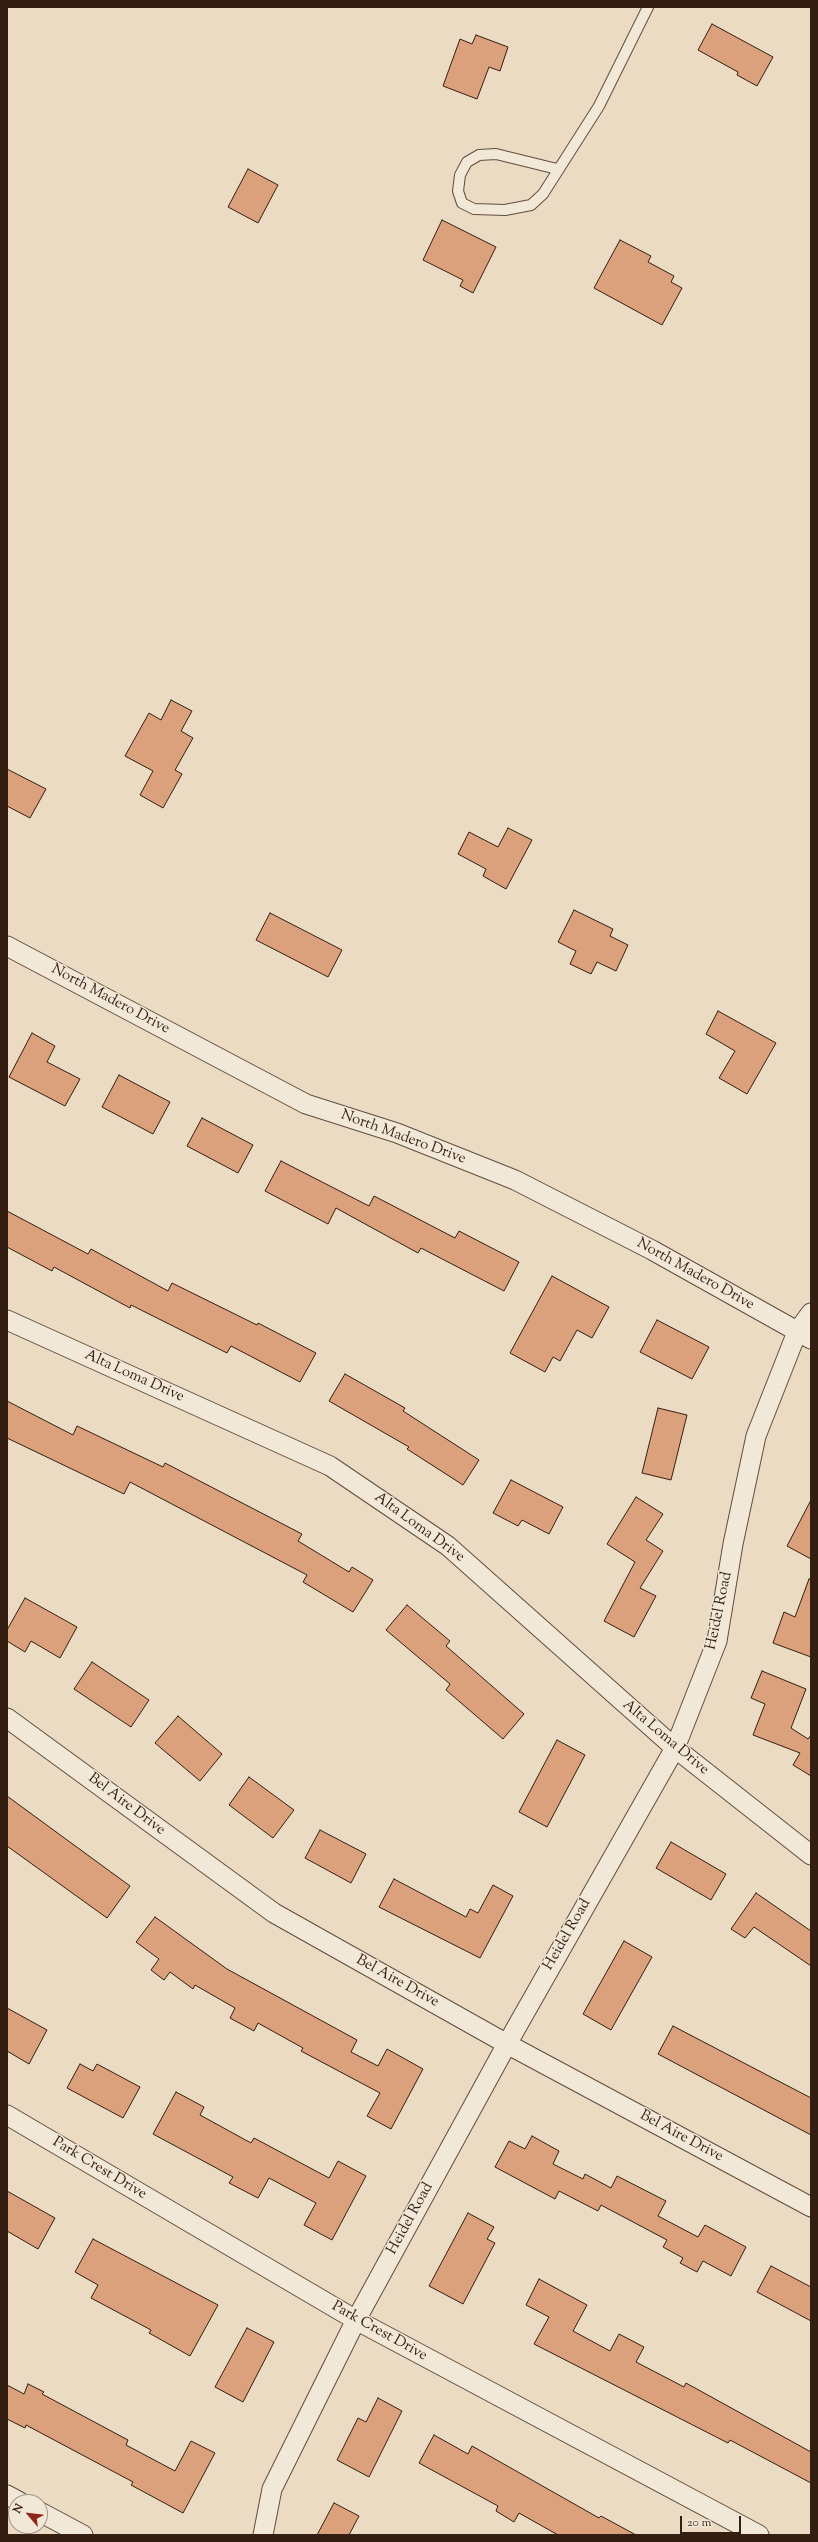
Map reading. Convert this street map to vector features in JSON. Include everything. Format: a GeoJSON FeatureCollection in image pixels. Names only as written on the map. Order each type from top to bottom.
{"type":"FeatureCollection","features":[{"type":"Feature","properties":{"kind":"street","name":"North Madero Drive"},"geometry":{"type":"LineString","coordinates":[[7,946],[306,1104],[397,1133],[515,1180],[652,1250],[804,1335]]}},
{"type":"Feature","properties":{"kind":"street","name":"Heidel Road"},"geometry":{"type":"LineString","coordinates":[[263,2535],[272,2489],[356,2320],[507,2044],[675,1748],[717,1642],[733,1544],[756,1436],[804,1335],[811,1313]]}},
{"type":"Feature","properties":{"kind":"street","name":"Alta Loma Drive"},"geometry":{"type":"LineString","coordinates":[[7,1320],[330,1466],[448,1546],[675,1748],[811,1856]]}},
{"type":"Feature","properties":{"kind":"street","name":"Bel Aire Drive"},"geometry":{"type":"LineString","coordinates":[[7,1718],[274,1912],[507,2044],[811,2207]]}},
{"type":"Feature","properties":{"kind":"street","name":"Park Crest Drive"},"geometry":{"type":"LineString","coordinates":[[7,2115],[356,2320],[759,2535]]}},
{"type":"Feature","properties":{"kind":"street"},"geometry":{"type":"LineString","coordinates":[[48,2516],[83,2535]]}},
{"type":"Feature","properties":{"kind":"lane"},"geometry":{"type":"LineString","coordinates":[[557,169],[496,154],[479,155],[467,162],[460,175],[458,191],[462,203],[474,209],[505,210],[531,205],[543,194],[557,169],[598,106],[648,7]]}},
{"type":"Feature","properties":{"kind":"building"},"geometry":{"type":"Polygon","coordinates":[[[712,24],[773,57],[757,86],[737,75],[738,72],[698,50],[712,24]]]}},
{"type":"Feature","properties":{"kind":"building"},"geometry":{"type":"Polygon","coordinates":[[[476,35],[508,47],[500,71],[489,67],[477,99],[443,86],[460,39],[472,44],[476,35]]]}},
{"type":"Feature","properties":{"kind":"building"},"geometry":{"type":"Polygon","coordinates":[[[248,169],[278,185],[258,223],[228,207],[248,169]]]}},
{"type":"Feature","properties":{"kind":"building"},"geometry":{"type":"Polygon","coordinates":[[[442,220],[496,247],[473,293],[460,286],[463,280],[423,260],[442,220]]]}},
{"type":"Feature","properties":{"kind":"building"},"geometry":{"type":"Polygon","coordinates":[[[620,240],[651,256],[648,262],[674,276],[671,282],[682,288],[662,325],[594,288],[620,240]]]}},
{"type":"Feature","properties":{"kind":"building"},"geometry":{"type":"Polygon","coordinates":[[[171,700],[192,711],[181,731],[193,738],[175,770],[182,774],[163,808],[140,795],[153,771],[125,756],[149,713],[161,720],[171,700]]]}},
{"type":"Feature","properties":{"kind":"building"},"geometry":{"type":"Polygon","coordinates":[[[7,769],[46,789],[30,818],[7,806],[7,769]]]}},
{"type":"Feature","properties":{"kind":"building"},"geometry":{"type":"Polygon","coordinates":[[[508,828],[532,840],[506,889],[483,876],[486,869],[458,854],[469,832],[498,847],[508,828]]]}},
{"type":"Feature","properties":{"kind":"building"},"geometry":{"type":"Polygon","coordinates":[[[574,910],[613,929],[610,936],[628,945],[616,971],[597,962],[591,974],[570,964],[576,951],[558,942],[574,910]]]}},
{"type":"Feature","properties":{"kind":"building"},"geometry":{"type":"Polygon","coordinates":[[[270,913],[342,950],[328,977],[256,940],[270,913]]]}},
{"type":"Feature","properties":{"kind":"building"},"geometry":{"type":"Polygon","coordinates":[[[718,1011],[776,1043],[747,1094],[719,1078],[735,1051],[706,1034],[718,1011]]]}},
{"type":"Feature","properties":{"kind":"building"},"geometry":{"type":"Polygon","coordinates":[[[32,1033],[55,1046],[47,1062],[80,1079],[65,1106],[9,1077],[32,1033]]]}},
{"type":"Feature","properties":{"kind":"building"},"geometry":{"type":"Polygon","coordinates":[[[119,1075],[170,1102],[153,1134],[102,1107],[119,1075]]]}},
{"type":"Feature","properties":{"kind":"building"},"geometry":{"type":"Polygon","coordinates":[[[202,1118],[253,1145],[238,1173],[187,1146],[202,1118]]]}},
{"type":"Feature","properties":{"kind":"building"},"geometry":{"type":"Polygon","coordinates":[[[281,1161],[369,1206],[374,1196],[455,1238],[459,1231],[519,1262],[504,1291],[421,1248],[418,1253],[336,1208],[328,1224],[265,1191],[281,1161]]]}},
{"type":"Feature","properties":{"kind":"building"},"geometry":{"type":"Polygon","coordinates":[[[7,1211],[88,1254],[91,1249],[168,1291],[172,1283],[257,1325],[258,1323],[316,1353],[300,1382],[231,1346],[227,1353],[131,1305],[130,1308],[54,1267],[52,1271],[7,1247],[7,1211]]]}},
{"type":"Feature","properties":{"kind":"building"},"geometry":{"type":"Polygon","coordinates":[[[552,1276],[609,1307],[592,1338],[577,1330],[560,1361],[553,1357],[545,1372],[510,1353],[552,1276]]]}},
{"type":"Feature","properties":{"kind":"building"},"geometry":{"type":"Polygon","coordinates":[[[657,1320],[709,1347],[692,1379],[640,1352],[657,1320]]]}},
{"type":"Feature","properties":{"kind":"building"},"geometry":{"type":"Polygon","coordinates":[[[345,1374],[405,1408],[403,1411],[479,1460],[463,1485],[407,1449],[409,1447],[329,1401],[345,1374]]]}},
{"type":"Feature","properties":{"kind":"building"},"geometry":{"type":"Polygon","coordinates":[[[7,1401],[73,1435],[77,1426],[163,1467],[165,1463],[302,1534],[298,1541],[349,1572],[352,1567],[373,1580],[353,1612],[303,1582],[307,1575],[130,1482],[124,1494],[7,1438],[7,1401]]]}},
{"type":"Feature","properties":{"kind":"building"},"geometry":{"type":"Polygon","coordinates":[[[658,1408],[687,1415],[671,1480],[642,1473],[658,1408]]]}},
{"type":"Feature","properties":{"kind":"building"},"geometry":{"type":"Polygon","coordinates":[[[511,1480],[563,1507],[549,1534],[522,1520],[518,1526],[493,1513],[511,1480]]]}},
{"type":"Feature","properties":{"kind":"building"},"geometry":{"type":"Polygon","coordinates":[[[636,1497],[663,1514],[646,1540],[663,1551],[640,1588],[656,1596],[634,1637],[604,1621],[635,1562],[607,1544],[636,1497]]]}},
{"type":"Feature","properties":{"kind":"building"},"geometry":{"type":"Polygon","coordinates":[[[811,1500],[811,1559],[787,1546],[811,1500]]]}},
{"type":"Feature","properties":{"kind":"building"},"geometry":{"type":"Polygon","coordinates":[[[809,1579],[811,1579],[811,1657],[773,1643],[784,1612],[795,1617],[809,1579]]]}},
{"type":"Feature","properties":{"kind":"building"},"geometry":{"type":"Polygon","coordinates":[[[25,1598],[77,1627],[60,1658],[31,1641],[25,1652],[7,1641],[7,1630],[25,1598]]]}},
{"type":"Feature","properties":{"kind":"building"},"geometry":{"type":"Polygon","coordinates":[[[407,1605],[450,1641],[446,1646],[524,1714],[503,1739],[446,1690],[450,1684],[386,1630],[407,1605]]]}},
{"type":"Feature","properties":{"kind":"building"},"geometry":{"type":"Polygon","coordinates":[[[92,1662],[149,1700],[131,1727],[74,1689],[92,1662]]]}},
{"type":"Feature","properties":{"kind":"building"},"geometry":{"type":"Polygon","coordinates":[[[762,1671],[806,1689],[791,1728],[808,1739],[811,1735],[811,1776],[793,1765],[800,1753],[753,1735],[765,1704],[751,1698],[762,1671]]]}},
{"type":"Feature","properties":{"kind":"building"},"geometry":{"type":"Polygon","coordinates":[[[178,1716],[222,1754],[200,1781],[155,1743],[178,1716]]]}},
{"type":"Feature","properties":{"kind":"building"},"geometry":{"type":"Polygon","coordinates":[[[557,1740],[585,1755],[547,1827],[519,1812],[557,1740]]]}},
{"type":"Feature","properties":{"kind":"building"},"geometry":{"type":"Polygon","coordinates":[[[249,1777],[294,1810],[273,1838],[229,1805],[249,1777]]]}},
{"type":"Feature","properties":{"kind":"building"},"geometry":{"type":"Polygon","coordinates":[[[7,1796],[130,1886],[107,1918],[7,1846],[7,1796]]]}},
{"type":"Feature","properties":{"kind":"building"},"geometry":{"type":"Polygon","coordinates":[[[320,1830],[366,1854],[351,1883],[305,1858],[320,1830]]]}},
{"type":"Feature","properties":{"kind":"building"},"geometry":{"type":"Polygon","coordinates":[[[671,1842],[726,1874],[711,1900],[656,1868],[671,1842]]]}},
{"type":"Feature","properties":{"kind":"building"},"geometry":{"type":"Polygon","coordinates":[[[394,1879],[466,1917],[470,1909],[478,1913],[493,1885],[513,1896],[480,1958],[379,1907],[394,1879]]]}},
{"type":"Feature","properties":{"kind":"building"},"geometry":{"type":"Polygon","coordinates":[[[756,1893],[811,1931],[811,1966],[754,1927],[745,1938],[731,1929],[756,1893]]]}},
{"type":"Feature","properties":{"kind":"building"},"geometry":{"type":"Polygon","coordinates":[[[155,1917],[227,1969],[357,2040],[351,2052],[378,2066],[387,2049],[423,2069],[391,2129],[367,2116],[380,2093],[301,2051],[303,2048],[258,2023],[254,2031],[230,2018],[235,2008],[195,1985],[193,1989],[170,1972],[164,1980],[151,1970],[159,1959],[136,1942],[155,1917]]]}},
{"type":"Feature","properties":{"kind":"building"},"geometry":{"type":"Polygon","coordinates":[[[624,1941],[652,1957],[611,2030],[583,2014],[624,1941]]]}},
{"type":"Feature","properties":{"kind":"building"},"geometry":{"type":"Polygon","coordinates":[[[7,2008],[47,2030],[29,2064],[7,2051],[7,2008]]]}},
{"type":"Feature","properties":{"kind":"building"},"geometry":{"type":"Polygon","coordinates":[[[673,2026],[811,2098],[811,2135],[658,2054],[673,2026]]]}},
{"type":"Feature","properties":{"kind":"building"},"geometry":{"type":"Polygon","coordinates":[[[80,2064],[93,2071],[97,2064],[140,2087],[123,2118],[67,2088],[80,2064]]]}},
{"type":"Feature","properties":{"kind":"building"},"geometry":{"type":"Polygon","coordinates":[[[176,2092],[204,2107],[200,2115],[251,2143],[254,2138],[329,2178],[338,2161],[366,2176],[332,2240],[304,2225],[316,2203],[269,2178],[258,2198],[229,2183],[233,2177],[153,2134],[176,2092]]]}},
{"type":"Feature","properties":{"kind":"building"},"geometry":{"type":"Polygon","coordinates":[[[532,2136],[559,2151],[553,2164],[583,2179],[585,2174],[611,2188],[617,2176],[666,2201],[658,2216],[698,2237],[705,2225],[746,2247],[731,2276],[703,2261],[697,2272],[680,2263],[683,2258],[663,2247],[667,2240],[601,2205],[598,2211],[559,2191],[555,2199],[495,2167],[509,2141],[525,2149],[532,2136]]]}},
{"type":"Feature","properties":{"kind":"building"},"geometry":{"type":"Polygon","coordinates":[[[7,2191],[55,2218],[38,2249],[7,2231],[7,2191]]]}},
{"type":"Feature","properties":{"kind":"building"},"geometry":{"type":"Polygon","coordinates":[[[468,2213],[494,2227],[487,2239],[495,2243],[463,2304],[429,2286],[468,2213]]]}},
{"type":"Feature","properties":{"kind":"building"},"geometry":{"type":"Polygon","coordinates":[[[93,2239],[218,2305],[190,2356],[149,2333],[151,2330],[91,2298],[98,2285],[75,2272],[93,2239]]]}},
{"type":"Feature","properties":{"kind":"building"},"geometry":{"type":"Polygon","coordinates":[[[771,2266],[811,2287],[811,2321],[757,2292],[771,2266]]]}},
{"type":"Feature","properties":{"kind":"building"},"geometry":{"type":"Polygon","coordinates":[[[539,2279],[587,2305],[573,2331],[610,2351],[619,2334],[644,2347],[636,2362],[684,2387],[686,2383],[811,2452],[811,2483],[730,2440],[728,2443],[534,2344],[549,2317],[526,2305],[539,2279]]]}},
{"type":"Feature","properties":{"kind":"building"},"geometry":{"type":"Polygon","coordinates":[[[247,2328],[274,2342],[243,2402],[215,2387],[247,2328]]]}},
{"type":"Feature","properties":{"kind":"building"},"geometry":{"type":"Polygon","coordinates":[[[28,2384],[44,2392],[42,2394],[128,2440],[126,2445],[175,2471],[191,2441],[215,2453],[183,2513],[131,2485],[133,2482],[26,2425],[25,2428],[7,2419],[7,2385],[24,2394],[28,2384]]]}},
{"type":"Feature","properties":{"kind":"building"},"geometry":{"type":"Polygon","coordinates":[[[378,2398],[402,2411],[369,2477],[337,2460],[358,2418],[366,2422],[378,2398]]]}},
{"type":"Feature","properties":{"kind":"building"},"geometry":{"type":"Polygon","coordinates":[[[434,2435],[468,2454],[472,2446],[599,2518],[601,2516],[636,2535],[558,2535],[519,2513],[514,2522],[496,2511],[498,2506],[419,2463],[434,2435]]]}},
{"type":"Feature","properties":{"kind":"building"},"geometry":{"type":"Polygon","coordinates":[[[334,2503],[359,2516],[349,2535],[317,2535],[334,2503]]]}}]}
